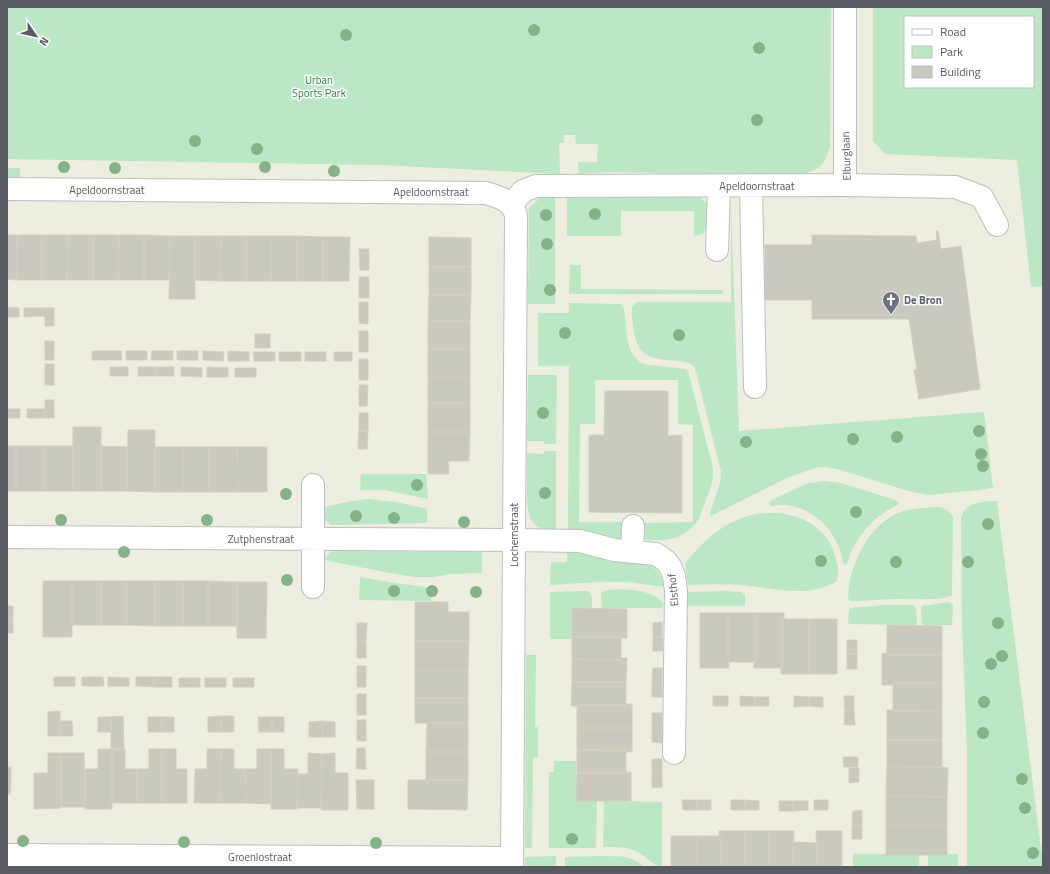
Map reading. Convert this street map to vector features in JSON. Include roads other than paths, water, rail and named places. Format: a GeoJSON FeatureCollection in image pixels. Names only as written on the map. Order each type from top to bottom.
{"type":"FeatureCollection","features":[{"type":"Feature","properties":{"kind":"street","name":"Elburglaan"},"geometry":{"type":"LineString","coordinates":[[845,7],[845,185],[955,187],[982,197],[997,225]]}},
{"type":"Feature","properties":{"kind":"street","name":"Apeldoornstraat"},"geometry":{"type":"LineString","coordinates":[[7,189],[485,193],[497,196],[511,205],[523,191],[536,186],[845,185]]}},
{"type":"Feature","properties":{"kind":"street"},"geometry":{"type":"LineString","coordinates":[[717,250],[719,186]]}},
{"type":"Feature","properties":{"kind":"street"},"geometry":{"type":"LineString","coordinates":[[751,186],[756,388]]}},
{"type":"Feature","properties":{"kind":"street","name":"Lochemstraat"},"geometry":{"type":"LineString","coordinates":[[511,205],[514,209],[516,217],[512,863]]}},
{"type":"Feature","properties":{"kind":"street"},"geometry":{"type":"LineString","coordinates":[[312,587],[313,485]]}},
{"type":"Feature","properties":{"kind":"street"},"geometry":{"type":"LineString","coordinates":[[632,552],[633,526]]}},
{"type":"Feature","properties":{"kind":"street","name":"Zutphenstraat"},"geometry":{"type":"LineString","coordinates":[[7,537],[514,540]]}},
{"type":"Feature","properties":{"kind":"street","name":"Elsthof"},"geometry":{"type":"LineString","coordinates":[[514,540],[580,541],[614,550],[648,553],[662,557],[671,568],[676,590],[674,753]]}},
{"type":"Feature","properties":{"kind":"street","name":"Groenlostraat"},"geometry":{"type":"LineString","coordinates":[[7,855],[512,863]]}},
{"type":"Feature","properties":{"kind":"place","name":"De Bron"},"geometry":{"type":"Point","coordinates":[891,315]}},
{"type":"Feature","properties":{"kind":"park label","name":"Urban Sports Park"},"geometry":{"type":"Point","coordinates":[319,86]}}]}
